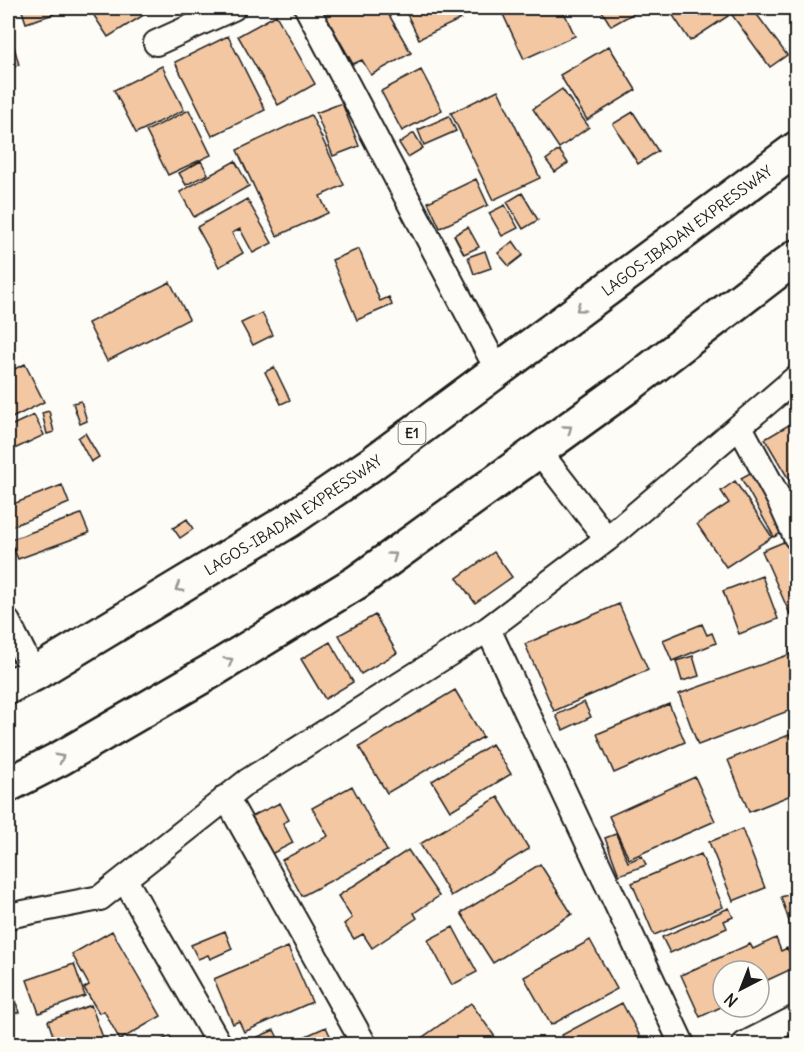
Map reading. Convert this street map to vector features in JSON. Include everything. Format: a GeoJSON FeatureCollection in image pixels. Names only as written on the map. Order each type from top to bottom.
{"type":"FeatureCollection","features":[{"type":"Feature","properties":{"kind":"highway","name":"LAGOS-IBADAN EXPRESSWAY"},"geometry":{"type":"LineString","coordinates":[[21,680],[288,521],[370,465],[796,149]]}},
{"type":"Feature","properties":{"kind":"highway"},"geometry":{"type":"LineString","coordinates":[[8,785],[61,758],[193,682],[357,582],[630,384],[796,257]]}},
{"type":"Feature","properties":{"kind":"street"},"geometry":{"type":"LineString","coordinates":[[156,43],[233,8]]}},
{"type":"Feature","properties":{"kind":"street"},"geometry":{"type":"LineString","coordinates":[[307,8],[497,369]]}},
{"type":"Feature","properties":{"kind":"street"},"geometry":{"type":"LineString","coordinates":[[8,916],[100,898],[226,796],[488,629],[607,539],[796,378]]}},
{"type":"Feature","properties":{"kind":"street"},"geometry":{"type":"LineString","coordinates":[[740,426],[779,499],[796,537]]}},
{"type":"Feature","properties":{"kind":"street"},"geometry":{"type":"LineString","coordinates":[[538,450],[607,539]]}},
{"type":"Feature","properties":{"kind":"street"},"geometry":{"type":"LineString","coordinates":[[8,622],[21,680]]}},
{"type":"Feature","properties":{"kind":"street"},"geometry":{"type":"LineString","coordinates":[[488,629],[682,1044]]}},
{"type":"Feature","properties":{"kind":"street"},"geometry":{"type":"LineString","coordinates":[[226,796],[364,1044]]}},
{"type":"Feature","properties":{"kind":"street"},"geometry":{"type":"LineString","coordinates":[[125,880],[219,1044]]}},
{"type":"Feature","properties":{"kind":"street"},"geometry":{"type":"LineString","coordinates":[[745,1044],[796,1018]]}},
{"type":"Feature","properties":{"kind":"building"},"geometry":{"type":"Polygon","coordinates":[[[21,8],[52,8],[54,14],[26,23],[21,8]]]}},
{"type":"Feature","properties":{"kind":"building"},"geometry":{"type":"Polygon","coordinates":[[[89,8],[143,8],[147,13],[108,37],[89,8]]]}},
{"type":"Feature","properties":{"kind":"building"},"geometry":{"type":"Polygon","coordinates":[[[321,8],[385,8],[411,53],[371,75],[362,60],[353,64],[321,8]]]}},
{"type":"Feature","properties":{"kind":"building"},"geometry":{"type":"Polygon","coordinates":[[[404,8],[455,8],[461,19],[419,39],[404,8]]]}},
{"type":"Feature","properties":{"kind":"building"},"geometry":{"type":"Polygon","coordinates":[[[500,8],[562,8],[575,36],[524,59],[500,8]]]}},
{"type":"Feature","properties":{"kind":"building"},"geometry":{"type":"Polygon","coordinates":[[[600,8],[643,8],[611,26],[600,8]]]}},
{"type":"Feature","properties":{"kind":"building"},"geometry":{"type":"Polygon","coordinates":[[[668,8],[722,8],[728,16],[690,41],[668,8]]]}},
{"type":"Feature","properties":{"kind":"building"},"geometry":{"type":"Polygon","coordinates":[[[742,8],[752,8],[787,55],[770,67],[732,15],[742,8]]]}},
{"type":"Feature","properties":{"kind":"building"},"geometry":{"type":"Polygon","coordinates":[[[8,11],[12,28],[9,28],[19,65],[8,68],[8,11]]]}},
{"type":"Feature","properties":{"kind":"building"},"geometry":{"type":"Polygon","coordinates":[[[276,15],[315,84],[278,105],[238,36],[276,15]]]}},
{"type":"Feature","properties":{"kind":"building"},"geometry":{"type":"Polygon","coordinates":[[[228,36],[265,110],[212,136],[175,62],[228,36]]]}},
{"type":"Feature","properties":{"kind":"building"},"geometry":{"type":"Polygon","coordinates":[[[609,46],[636,90],[587,120],[560,75],[609,46]]]}},
{"type":"Feature","properties":{"kind":"building"},"geometry":{"type":"Polygon","coordinates":[[[162,66],[184,110],[136,133],[114,90],[162,66]]]}},
{"type":"Feature","properties":{"kind":"building"},"geometry":{"type":"Polygon","coordinates":[[[421,70],[442,110],[402,131],[381,91],[421,70]]]}},
{"type":"Feature","properties":{"kind":"building"},"geometry":{"type":"Polygon","coordinates":[[[562,89],[589,127],[559,148],[533,109],[562,89]]]}},
{"type":"Feature","properties":{"kind":"building"},"geometry":{"type":"Polygon","coordinates":[[[498,90],[540,178],[493,200],[451,113],[498,90]]]}},
{"type":"Feature","properties":{"kind":"building"},"geometry":{"type":"Polygon","coordinates":[[[342,103],[359,146],[333,156],[316,113],[342,103]]]}},
{"type":"Feature","properties":{"kind":"building"},"geometry":{"type":"Polygon","coordinates":[[[189,110],[211,155],[168,175],[146,131],[189,110]]]}},
{"type":"Feature","properties":{"kind":"building"},"geometry":{"type":"Polygon","coordinates":[[[633,112],[658,151],[638,164],[613,124],[633,112]]]}},
{"type":"Feature","properties":{"kind":"building"},"geometry":{"type":"Polygon","coordinates":[[[311,115],[344,185],[320,196],[328,213],[277,236],[237,150],[311,115]]]}},
{"type":"Feature","properties":{"kind":"building"},"geometry":{"type":"Polygon","coordinates":[[[449,116],[456,131],[424,145],[418,130],[449,116]]]}},
{"type":"Feature","properties":{"kind":"building"},"geometry":{"type":"Polygon","coordinates":[[[414,133],[423,148],[408,157],[399,143],[414,133]]]}},
{"type":"Feature","properties":{"kind":"building"},"geometry":{"type":"Polygon","coordinates":[[[559,150],[568,163],[555,172],[546,160],[559,150]]]}},
{"type":"Feature","properties":{"kind":"building"},"geometry":{"type":"Polygon","coordinates":[[[201,161],[208,174],[186,185],[179,173],[201,161]]]}},
{"type":"Feature","properties":{"kind":"building"},"geometry":{"type":"Polygon","coordinates":[[[235,161],[249,186],[194,217],[180,192],[235,161]]]}},
{"type":"Feature","properties":{"kind":"building"},"geometry":{"type":"Polygon","coordinates":[[[476,179],[488,205],[440,228],[428,202],[476,179]]]}},
{"type":"Feature","properties":{"kind":"building"},"geometry":{"type":"Polygon","coordinates":[[[522,193],[538,220],[523,229],[507,202],[522,193]]]}},
{"type":"Feature","properties":{"kind":"building"},"geometry":{"type":"Polygon","coordinates":[[[247,199],[272,243],[253,253],[240,229],[232,233],[243,253],[219,267],[197,227],[247,199]]]}},
{"type":"Feature","properties":{"kind":"building"},"geometry":{"type":"Polygon","coordinates":[[[505,205],[518,228],[502,236],[489,213],[505,205]]]}},
{"type":"Feature","properties":{"kind":"building"},"geometry":{"type":"Polygon","coordinates":[[[468,227],[479,247],[464,254],[454,235],[468,227]]]}},
{"type":"Feature","properties":{"kind":"building"},"geometry":{"type":"Polygon","coordinates":[[[513,241],[523,255],[509,266],[498,253],[513,241]]]}},
{"type":"Feature","properties":{"kind":"building"},"geometry":{"type":"Polygon","coordinates":[[[359,249],[380,301],[389,297],[392,305],[357,320],[332,260],[359,249]]]}},
{"type":"Feature","properties":{"kind":"building"},"geometry":{"type":"Polygon","coordinates":[[[485,251],[491,268],[474,274],[468,257],[485,251]]]}},
{"type":"Feature","properties":{"kind":"building"},"geometry":{"type":"Polygon","coordinates":[[[170,282],[189,319],[107,361],[88,323],[170,282]]]}},
{"type":"Feature","properties":{"kind":"building"},"geometry":{"type":"Polygon","coordinates":[[[262,313],[273,335],[253,345],[241,323],[262,313]]]}},
{"type":"Feature","properties":{"kind":"building"},"geometry":{"type":"Polygon","coordinates":[[[25,364],[44,402],[8,420],[8,372],[25,364]]]}},
{"type":"Feature","properties":{"kind":"building"},"geometry":{"type":"Polygon","coordinates":[[[274,367],[290,400],[281,404],[265,372],[274,367]]]}},
{"type":"Feature","properties":{"kind":"building"},"geometry":{"type":"Polygon","coordinates":[[[81,401],[87,421],[80,424],[73,403],[81,401]]]}},
{"type":"Feature","properties":{"kind":"building"},"geometry":{"type":"Polygon","coordinates":[[[49,411],[54,432],[47,434],[42,413],[49,411]]]}},
{"type":"Feature","properties":{"kind":"building"},"geometry":{"type":"Polygon","coordinates":[[[34,415],[44,435],[8,452],[8,427],[34,415]]]}},
{"type":"Feature","properties":{"kind":"building"},"geometry":{"type":"Polygon","coordinates":[[[792,423],[796,430],[795,490],[765,439],[792,423]]]}},
{"type":"Feature","properties":{"kind":"building"},"geometry":{"type":"Polygon","coordinates":[[[85,433],[99,457],[91,462],[78,438],[85,433]]]}},
{"type":"Feature","properties":{"kind":"building"},"geometry":{"type":"Polygon","coordinates":[[[752,472],[785,531],[774,537],[741,478],[752,472]]]}},
{"type":"Feature","properties":{"kind":"building"},"geometry":{"type":"Polygon","coordinates":[[[735,481],[772,537],[726,567],[697,524],[729,503],[721,491],[735,481]]]}},
{"type":"Feature","properties":{"kind":"building"},"geometry":{"type":"Polygon","coordinates":[[[62,485],[69,503],[8,528],[8,506],[62,485]]]}},
{"type":"Feature","properties":{"kind":"building"},"geometry":{"type":"Polygon","coordinates":[[[81,514],[89,533],[18,559],[10,540],[81,514]]]}},
{"type":"Feature","properties":{"kind":"building"},"geometry":{"type":"Polygon","coordinates":[[[187,519],[193,529],[180,538],[173,528],[187,519]]]}},
{"type":"Feature","properties":{"kind":"building"},"geometry":{"type":"Polygon","coordinates":[[[786,541],[796,566],[796,619],[793,621],[762,551],[786,541]]]}},
{"type":"Feature","properties":{"kind":"building"},"geometry":{"type":"Polygon","coordinates":[[[494,552],[512,577],[475,603],[457,578],[494,552]]]}},
{"type":"Feature","properties":{"kind":"building"},"geometry":{"type":"Polygon","coordinates":[[[762,576],[778,619],[739,634],[723,591],[762,576]]]}},
{"type":"Feature","properties":{"kind":"building"},"geometry":{"type":"Polygon","coordinates":[[[619,604],[648,670],[554,711],[525,644],[619,604]]]}},
{"type":"Feature","properties":{"kind":"building"},"geometry":{"type":"Polygon","coordinates":[[[375,615],[397,653],[361,674],[339,635],[375,615]]]}},
{"type":"Feature","properties":{"kind":"building"},"geometry":{"type":"Polygon","coordinates":[[[702,624],[707,635],[712,633],[716,643],[672,661],[663,640],[702,624]]]}},
{"type":"Feature","properties":{"kind":"building"},"geometry":{"type":"Polygon","coordinates":[[[330,642],[353,682],[325,699],[301,659],[330,642]]]}},
{"type":"Feature","properties":{"kind":"building"},"geometry":{"type":"Polygon","coordinates":[[[796,652],[796,708],[698,745],[679,694],[796,652]]]}},
{"type":"Feature","properties":{"kind":"building"},"geometry":{"type":"Polygon","coordinates":[[[693,656],[699,676],[682,681],[676,661],[693,656]]]}},
{"type":"Feature","properties":{"kind":"building"},"geometry":{"type":"Polygon","coordinates":[[[455,690],[483,737],[387,793],[359,747],[455,690]]]}},
{"type":"Feature","properties":{"kind":"building"},"geometry":{"type":"Polygon","coordinates":[[[584,702],[591,717],[563,730],[556,715],[584,702]]]}},
{"type":"Feature","properties":{"kind":"building"},"geometry":{"type":"Polygon","coordinates":[[[669,704],[685,742],[614,773],[597,734],[669,704]]]}},
{"type":"Feature","properties":{"kind":"building"},"geometry":{"type":"Polygon","coordinates":[[[796,732],[796,793],[749,812],[728,760],[796,732]]]}},
{"type":"Feature","properties":{"kind":"building"},"geometry":{"type":"Polygon","coordinates":[[[492,744],[511,774],[450,811],[432,781],[492,744]]]}},
{"type":"Feature","properties":{"kind":"building"},"geometry":{"type":"Polygon","coordinates":[[[695,777],[715,821],[629,859],[609,816],[695,777]]]}},
{"type":"Feature","properties":{"kind":"building"},"geometry":{"type":"Polygon","coordinates":[[[352,786],[387,851],[302,896],[282,860],[328,836],[312,808],[352,786]]]}},
{"type":"Feature","properties":{"kind":"building"},"geometry":{"type":"Polygon","coordinates":[[[498,797],[529,849],[451,896],[420,844],[498,797]]]}},
{"type":"Feature","properties":{"kind":"building"},"geometry":{"type":"Polygon","coordinates":[[[280,803],[289,820],[283,823],[293,843],[271,854],[252,816],[280,803]]]}},
{"type":"Feature","properties":{"kind":"building"},"geometry":{"type":"Polygon","coordinates":[[[742,829],[765,888],[733,901],[709,842],[742,829]]]}},
{"type":"Feature","properties":{"kind":"building"},"geometry":{"type":"Polygon","coordinates":[[[616,834],[628,862],[642,856],[646,865],[619,875],[605,838],[616,834]]]}},
{"type":"Feature","properties":{"kind":"building"},"geometry":{"type":"Polygon","coordinates":[[[408,850],[439,896],[414,913],[417,918],[372,948],[363,934],[354,939],[344,924],[352,918],[338,896],[408,850]]]}},
{"type":"Feature","properties":{"kind":"building"},"geometry":{"type":"Polygon","coordinates":[[[701,854],[723,907],[654,935],[632,883],[701,854]]]}},
{"type":"Feature","properties":{"kind":"building"},"geometry":{"type":"Polygon","coordinates":[[[540,864],[572,914],[493,963],[461,913],[540,864]]]}},
{"type":"Feature","properties":{"kind":"building"},"geometry":{"type":"Polygon","coordinates":[[[796,892],[796,942],[781,897],[796,892]]]}},
{"type":"Feature","properties":{"kind":"building"},"geometry":{"type":"Polygon","coordinates":[[[729,908],[733,917],[724,921],[727,928],[670,953],[662,937],[729,908]]]}},
{"type":"Feature","properties":{"kind":"building"},"geometry":{"type":"Polygon","coordinates":[[[453,927],[477,972],[452,985],[428,940],[453,927]]]}},
{"type":"Feature","properties":{"kind":"building"},"geometry":{"type":"Polygon","coordinates":[[[112,931],[161,1016],[120,1040],[104,1011],[99,1013],[84,988],[89,985],[72,954],[112,931]]]}},
{"type":"Feature","properties":{"kind":"building"},"geometry":{"type":"Polygon","coordinates":[[[225,931],[232,949],[210,959],[208,955],[198,959],[191,945],[225,931]]]}},
{"type":"Feature","properties":{"kind":"building"},"geometry":{"type":"Polygon","coordinates":[[[776,938],[781,951],[787,948],[796,967],[771,978],[771,959],[717,959],[750,944],[753,949],[776,938]]]}},
{"type":"Feature","properties":{"kind":"building"},"geometry":{"type":"Polygon","coordinates":[[[590,940],[617,989],[551,1025],[524,977],[590,940]]]}},
{"type":"Feature","properties":{"kind":"building"},"geometry":{"type":"Polygon","coordinates":[[[288,947],[312,1002],[244,1032],[239,1021],[233,1024],[214,979],[288,947]]]}},
{"type":"Feature","properties":{"kind":"building"},"geometry":{"type":"Polygon","coordinates":[[[711,962],[711,1012],[700,1017],[681,975],[711,962]]]}},
{"type":"Feature","properties":{"kind":"building"},"geometry":{"type":"Polygon","coordinates":[[[74,964],[85,996],[39,1013],[27,980],[74,964]]]}},
{"type":"Feature","properties":{"kind":"building"},"geometry":{"type":"Polygon","coordinates":[[[8,976],[19,1012],[8,1016],[8,976]]]}},
{"type":"Feature","properties":{"kind":"building"},"geometry":{"type":"Polygon","coordinates":[[[471,1003],[500,1044],[413,1044],[471,1003]]]}},
{"type":"Feature","properties":{"kind":"building"},"geometry":{"type":"Polygon","coordinates":[[[622,1003],[644,1044],[567,1044],[562,1035],[622,1003]]]}},
{"type":"Feature","properties":{"kind":"building"},"geometry":{"type":"Polygon","coordinates":[[[91,1005],[105,1043],[56,1044],[48,1021],[91,1005]]]}},
{"type":"Feature","properties":{"kind":"building"},"geometry":{"type":"Polygon","coordinates":[[[326,1027],[334,1044],[288,1044],[326,1027]]]}},
{"type":"Feature","properties":{"kind":"building"},"geometry":{"type":"Polygon","coordinates":[[[274,1030],[281,1044],[247,1044],[246,1042],[274,1030]]]}},
{"type":"Feature","properties":{"kind":"building"},"geometry":{"type":"Polygon","coordinates":[[[170,1036],[174,1044],[154,1044],[170,1036]]]}}]}
